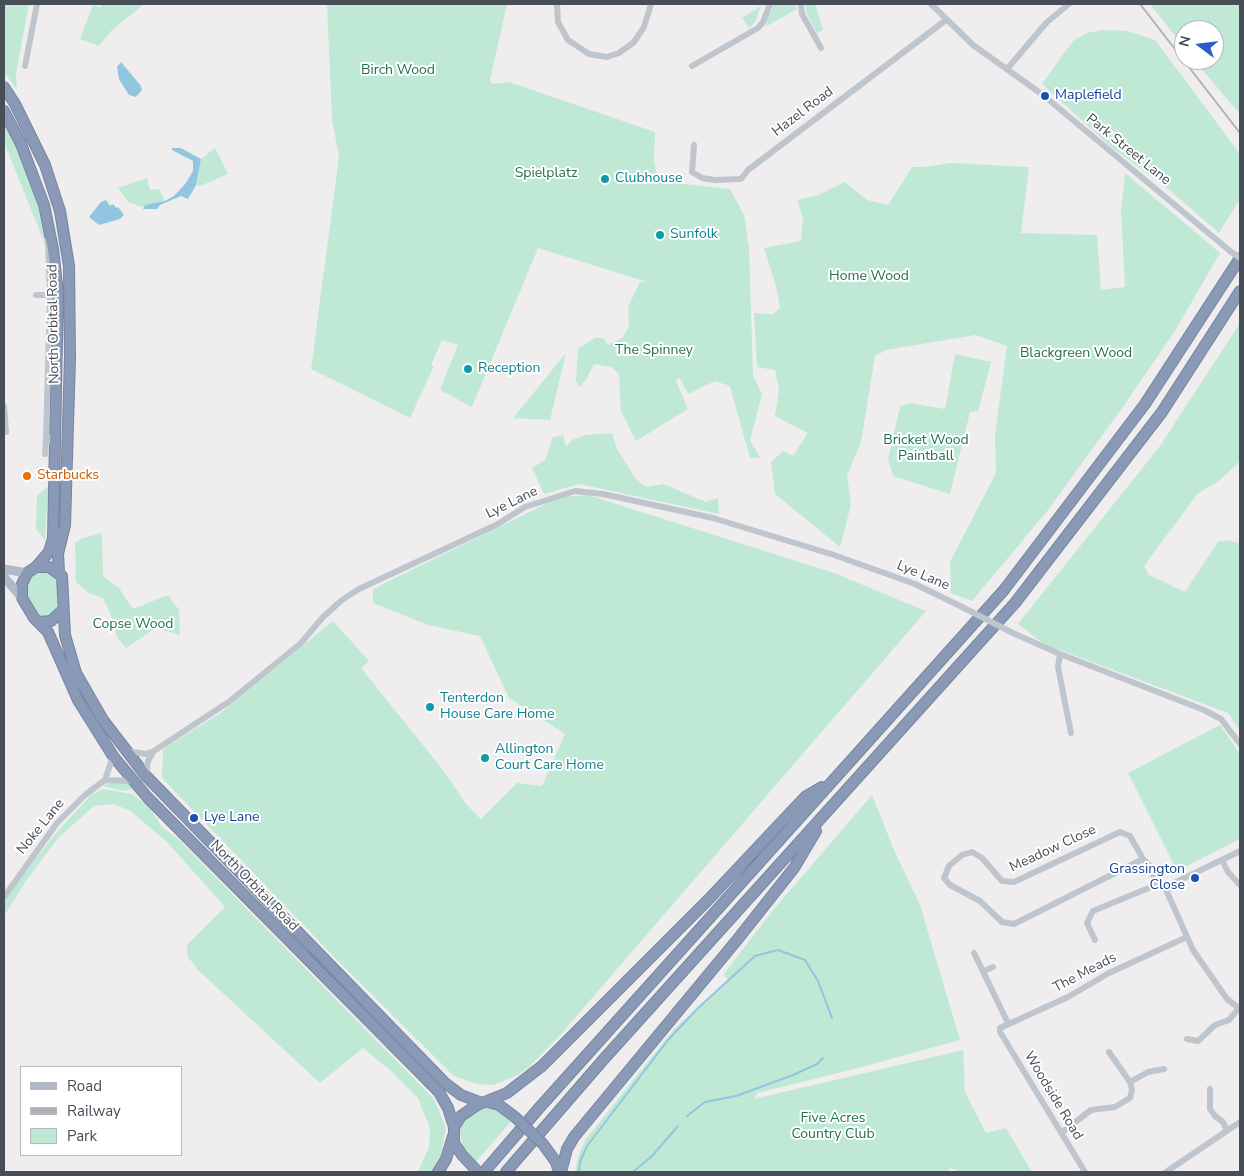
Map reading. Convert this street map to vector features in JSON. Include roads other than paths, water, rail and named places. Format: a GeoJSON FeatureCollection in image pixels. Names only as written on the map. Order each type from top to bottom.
{"type":"FeatureCollection","features":[{"type":"Feature","properties":{"kind":"highway","name":"North Orbital Road"},"geometry":{"type":"LineString","coordinates":[[4,87],[19,112],[45,165],[60,211],[66,246],[70,289],[70,357],[65,525],[58,559],[59,572]]}},
{"type":"Feature","properties":{"kind":"highway","name":"North Orbital Road"},"geometry":{"type":"LineString","coordinates":[[4,111],[34,174],[49,227],[56,274],[59,342],[53,538],[49,552],[36,567]]}},
{"type":"Feature","properties":{"kind":"highway"},"geometry":{"type":"LineString","coordinates":[[56,274],[61,262],[62,252],[66,246]]}},
{"type":"Feature","properties":{"kind":"highway"},"geometry":{"type":"LineString","coordinates":[[484,1172],[540,1107],[987,610],[1051,531],[1145,404],[1240,258]]}},
{"type":"Feature","properties":{"kind":"highway"},"geometry":{"type":"LineString","coordinates":[[506,1172],[604,1060],[1015,603],[1051,559],[1162,412],[1240,291]]}},
{"type":"Feature","properties":{"kind":"highway"},"geometry":{"type":"LineString","coordinates":[[36,567],[49,567],[59,572],[64,582],[63,610],[51,621],[40,622],[28,610],[22,598],[22,584],[27,573],[36,567]]}},
{"type":"Feature","properties":{"kind":"highway","name":"North Orbital Road"},"geometry":{"type":"LineString","coordinates":[[63,610],[67,646],[76,673],[94,706],[125,751],[146,776],[445,1083],[461,1095],[484,1102],[499,1104],[515,1116],[542,1144],[556,1162],[560,1172]]}},
{"type":"Feature","properties":{"kind":"highway","name":"North Orbital Road"},"geometry":{"type":"LineString","coordinates":[[40,622],[48,632],[88,718],[113,756],[133,781],[439,1092],[448,1108],[457,1149],[475,1169]]}},
{"type":"Feature","properties":{"kind":"highway"},"geometry":{"type":"LineString","coordinates":[[438,1172],[446,1159],[454,1132],[463,1113],[484,1102],[507,1094],[542,1066],[708,900],[805,797],[831,782]]}},
{"type":"Feature","properties":{"kind":"highway"},"geometry":{"type":"LineString","coordinates":[[560,1172],[567,1149],[574,1137],[783,882],[826,815]]}},
{"type":"Feature","properties":{"kind":"main road"},"geometry":{"type":"LineString","coordinates":[[4,570],[27,573]]}},
{"type":"Feature","properties":{"kind":"main road"},"geometry":{"type":"LineString","coordinates":[[4,577],[22,598]]}},
{"type":"Feature","properties":{"kind":"street"},"geometry":{"type":"LineString","coordinates":[[25,66],[37,4]]}},
{"type":"Feature","properties":{"kind":"street"},"geometry":{"type":"LineString","coordinates":[[557,4],[558,22],[568,40],[589,54],[607,56],[619,53],[634,42],[644,27],[651,4]]}},
{"type":"Feature","properties":{"kind":"street"},"geometry":{"type":"LineString","coordinates":[[692,66],[758,28],[770,4]]}},
{"type":"Feature","properties":{"kind":"street"},"geometry":{"type":"LineString","coordinates":[[801,4],[802,14],[821,48]]}},
{"type":"Feature","properties":{"kind":"street","name":"Park Street Lane"},"geometry":{"type":"LineString","coordinates":[[931,4],[973,45],[1043,95],[1240,258]]}},
{"type":"Feature","properties":{"kind":"street"},"geometry":{"type":"LineString","coordinates":[[1007,69],[1047,22],[1070,4]]}},
{"type":"Feature","properties":{"kind":"street","name":"Hazel Road"},"geometry":{"type":"LineString","coordinates":[[694,145],[692,172],[702,178],[715,180],[740,179],[748,170],[946,20]]}},
{"type":"Feature","properties":{"kind":"street"},"geometry":{"type":"LineString","coordinates":[[45,454],[50,295],[49,227]]}},
{"type":"Feature","properties":{"kind":"street"},"geometry":{"type":"LineString","coordinates":[[36,295],[50,295]]}},
{"type":"Feature","properties":{"kind":"street"},"geometry":{"type":"LineString","coordinates":[[4,406],[6,432]]}},
{"type":"Feature","properties":{"kind":"street"},"geometry":{"type":"LineString","coordinates":[[46,436],[49,437],[56,450]]}},
{"type":"Feature","properties":{"kind":"street","name":"Lye Lane"},"geometry":{"type":"LineString","coordinates":[[154,751],[230,701],[301,643],[342,600],[359,589],[496,525],[525,507],[576,491],[603,494],[722,521],[834,555],[915,584],[1015,634],[1060,654]]}},
{"type":"Feature","properties":{"kind":"street"},"geometry":{"type":"LineString","coordinates":[[1071,733],[1058,667],[1060,654],[1204,710],[1221,719],[1240,744]]}},
{"type":"Feature","properties":{"kind":"street"},"geometry":{"type":"LineString","coordinates":[[125,751],[146,754],[154,751]]}},
{"type":"Feature","properties":{"kind":"street"},"geometry":{"type":"LineString","coordinates":[[146,776],[148,761],[154,751]]}},
{"type":"Feature","properties":{"kind":"street"},"geometry":{"type":"LineString","coordinates":[[113,756],[105,780],[133,781]]}},
{"type":"Feature","properties":{"kind":"street","name":"Noke Lane"},"geometry":{"type":"LineString","coordinates":[[4,896],[57,823],[85,795],[105,780]]}},
{"type":"Feature","properties":{"kind":"street","name":"Meadow Close"},"geometry":{"type":"LineString","coordinates":[[1143,859],[1014,924],[1002,922],[980,901],[950,885],[944,878],[949,866],[962,855],[972,852],[982,858],[998,878],[1007,882],[1014,882],[1120,832],[1130,836],[1143,859],[1152,868],[1156,885]]}},
{"type":"Feature","properties":{"kind":"street"},"geometry":{"type":"LineString","coordinates":[[1167,890],[1170,886],[1240,851]]}},
{"type":"Feature","properties":{"kind":"street"},"geometry":{"type":"LineString","coordinates":[[1222,860],[1228,872],[1240,884]]}},
{"type":"Feature","properties":{"kind":"street"},"geometry":{"type":"LineString","coordinates":[[1094,940],[1087,923],[1093,911],[1156,885],[1167,890]]}},
{"type":"Feature","properties":{"kind":"street"},"geometry":{"type":"LineString","coordinates":[[1167,890],[1193,950],[1223,994],[1240,1008],[1229,1020],[1215,1025],[1198,1041],[1187,1039]]}},
{"type":"Feature","properties":{"kind":"street","name":"The Meads"},"geometry":{"type":"LineString","coordinates":[[1000,1032],[1000,1028],[1008,1023],[1068,997],[1109,973],[1187,937]]}},
{"type":"Feature","properties":{"kind":"street"},"geometry":{"type":"LineString","coordinates":[[974,953],[1008,1023]]}},
{"type":"Feature","properties":{"kind":"street"},"geometry":{"type":"LineString","coordinates":[[984,971],[993,967]]}},
{"type":"Feature","properties":{"kind":"street","name":"Woodside Road"},"geometry":{"type":"LineString","coordinates":[[1000,1032],[1086,1172]]}},
{"type":"Feature","properties":{"kind":"street"},"geometry":{"type":"LineString","coordinates":[[1061,1133],[1091,1110],[1114,1107],[1125,1102],[1131,1095],[1130,1082],[1109,1052]]}},
{"type":"Feature","properties":{"kind":"street"},"geometry":{"type":"LineString","coordinates":[[1130,1082],[1148,1072],[1164,1069]]}},
{"type":"Feature","properties":{"kind":"street"},"geometry":{"type":"LineString","coordinates":[[1210,1089],[1210,1109],[1214,1116],[1223,1122],[1227,1131]]}},
{"type":"Feature","properties":{"kind":"street"},"geometry":{"type":"LineString","coordinates":[[1166,1172],[1240,1122]]}},
{"type":"Feature","properties":{"kind":"water"},"geometry":{"type":"Polygon","coordinates":[[[121,62],[141,86],[142,90],[136,97],[129,95],[119,79],[117,67],[121,62]]]}},
{"type":"Feature","properties":{"kind":"water"},"geometry":{"type":"Polygon","coordinates":[[[172,148],[181,148],[201,159],[196,185],[188,199],[181,196],[160,205],[157,209],[143,209],[145,205],[165,201],[174,196],[186,183],[193,171],[193,161],[172,150],[172,148]]]}},
{"type":"Feature","properties":{"kind":"water"},"geometry":{"type":"Polygon","coordinates":[[[106,200],[110,206],[113,204],[116,208],[118,207],[124,215],[120,219],[99,225],[89,217],[101,202],[106,200]]]}},
{"type":"Feature","properties":{"kind":"waterway"},"geometry":{"type":"LineString","coordinates":[[579,1172],[580,1162],[587,1146],[668,1040],[698,1008],[755,956],[778,950],[805,960],[818,981],[832,1018]]}},
{"type":"Feature","properties":{"kind":"waterway"},"geometry":{"type":"LineString","coordinates":[[687,1116],[705,1102],[736,1096],[793,1075],[817,1064],[823,1058]]}},
{"type":"Feature","properties":{"kind":"waterway"},"geometry":{"type":"LineString","coordinates":[[633,1172],[652,1156],[678,1126]]}},
{"type":"Feature","properties":{"kind":"railway"},"geometry":{"type":"LineString","coordinates":[[1140,4],[1240,133]]}},
{"type":"Feature","properties":{"kind":"place","name":"Maplefield"},"geometry":{"type":"Point","coordinates":[1045,96]}},
{"type":"Feature","properties":{"kind":"place","name":"Clubhouse"},"geometry":{"type":"Point","coordinates":[605,179]}},
{"type":"Feature","properties":{"kind":"place","name":"Sunfolk"},"geometry":{"type":"Point","coordinates":[660,235]}},
{"type":"Feature","properties":{"kind":"place","name":"Reception"},"geometry":{"type":"Point","coordinates":[468,369]}},
{"type":"Feature","properties":{"kind":"place","name":"Starbucks"},"geometry":{"type":"Point","coordinates":[27,476]}},
{"type":"Feature","properties":{"kind":"place","name":"Tenterdon House Care Home"},"geometry":{"type":"Point","coordinates":[430,707]}},
{"type":"Feature","properties":{"kind":"place","name":"Allington Court Care Home"},"geometry":{"type":"Point","coordinates":[485,758]}},
{"type":"Feature","properties":{"kind":"place","name":"Lye Lane"},"geometry":{"type":"Point","coordinates":[194,818]}},
{"type":"Feature","properties":{"kind":"place","name":"Grassington Close"},"geometry":{"type":"Point","coordinates":[1195,878]}},
{"type":"Feature","properties":{"kind":"park label","name":"Birch Wood"},"geometry":{"type":"Point","coordinates":[398,71]}},
{"type":"Feature","properties":{"kind":"park label","name":"Spielplatz"},"geometry":{"type":"Point","coordinates":[546,174]}},
{"type":"Feature","properties":{"kind":"park label","name":"Home Wood"},"geometry":{"type":"Point","coordinates":[869,277]}},
{"type":"Feature","properties":{"kind":"park label","name":"The Spinney"},"geometry":{"type":"Point","coordinates":[654,351]}},
{"type":"Feature","properties":{"kind":"park label","name":"Blackgreen Wood"},"geometry":{"type":"Point","coordinates":[1076,354]}},
{"type":"Feature","properties":{"kind":"park label","name":"Bricket Wood Paintball"},"geometry":{"type":"Point","coordinates":[926,450]}},
{"type":"Feature","properties":{"kind":"park label","name":"Copse Wood"},"geometry":{"type":"Point","coordinates":[133,625]}},
{"type":"Feature","properties":{"kind":"park label","name":"Five Acres Country Club"},"geometry":{"type":"Point","coordinates":[833,1128]}}]}
